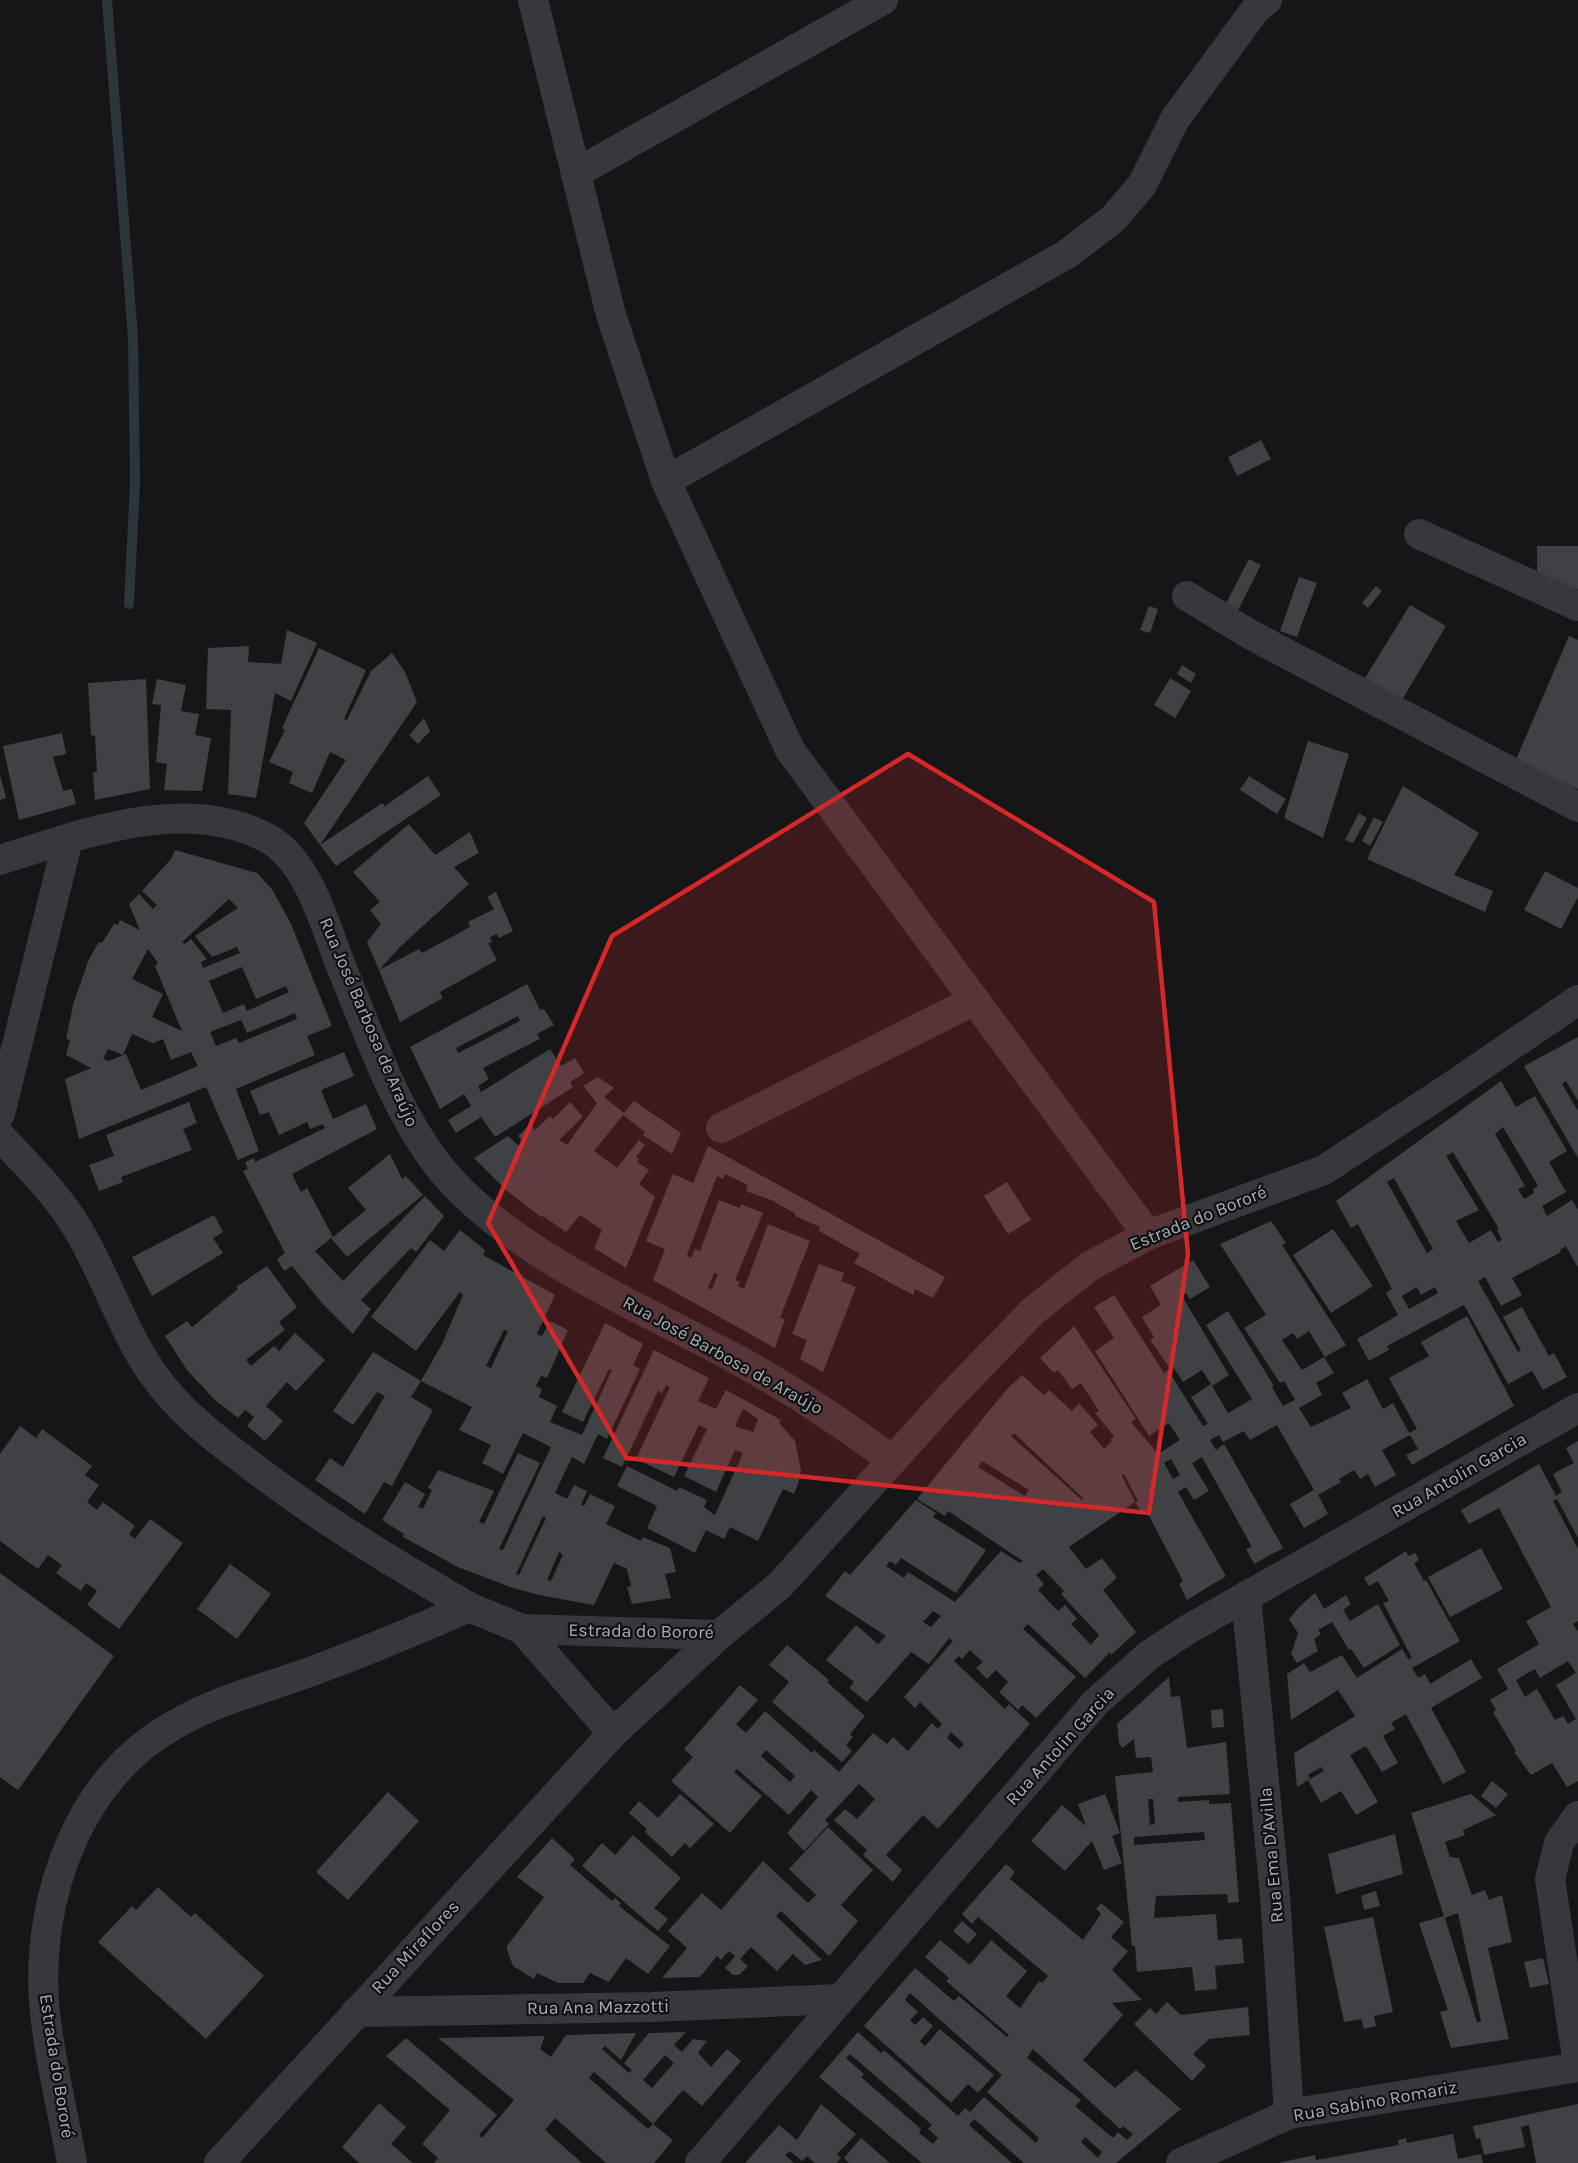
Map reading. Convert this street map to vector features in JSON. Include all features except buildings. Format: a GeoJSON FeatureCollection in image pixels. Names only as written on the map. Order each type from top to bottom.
{"type":"FeatureCollection","features":[{"type":"Feature","properties":{"kind":"street"},"geometry":{"type":"LineString","coordinates":[[533,0],[578,172],[611,315],[666,481],[790,750],[1148,1235]]}},
{"type":"Feature","properties":{"kind":"street"},"geometry":{"type":"LineString","coordinates":[[578,172],[883,0]]}},
{"type":"Feature","properties":{"kind":"street"},"geometry":{"type":"LineString","coordinates":[[666,481],[1066,254],[1113,219],[1142,184],[1175,119],[1255,10],[1267,0]]}},
{"type":"Feature","properties":{"kind":"street"},"geometry":{"type":"LineString","coordinates":[[1419,534],[1578,606]]}},
{"type":"Feature","properties":{"kind":"street"},"geometry":{"type":"LineString","coordinates":[[1187,596],[1251,635],[1578,807]]}},
{"type":"Feature","properties":{"kind":"street","name":"Rua José Barbosa de Araújo"},"geometry":{"type":"LineString","coordinates":[[0,860],[111,828],[179,818],[216,823],[251,832],[280,846],[318,904],[342,969],[407,1118],[453,1184],[503,1226],[535,1248],[575,1273],[791,1390],[892,1460]]}},
{"type":"Feature","properties":{"kind":"street"},"geometry":{"type":"LineString","coordinates":[[0,1114],[68,839]]}},
{"type":"Feature","properties":{"kind":"street"},"geometry":{"type":"LineString","coordinates":[[721,1128],[975,1000]]}},
{"type":"Feature","properties":{"kind":"street","name":"Estrada do Bororé"},"geometry":{"type":"LineString","coordinates":[[72,2163],[44,2003],[48,1917],[67,1850],[83,1816],[99,1793],[147,1743],[173,1725],[469,1607],[522,1629],[719,1635],[780,1585],[892,1460],[1033,1311],[1090,1266],[1148,1235],[1324,1170],[1578,1000]]}},
{"type":"Feature","properties":{"kind":"street"},"geometry":{"type":"LineString","coordinates":[[0,1136],[46,1186],[75,1224],[137,1349],[154,1376],[173,1398],[204,1429],[345,1534],[469,1607]]}},
{"type":"Feature","properties":{"kind":"street","name":"Rua Antolin Garcia"},"geometry":{"type":"LineString","coordinates":[[700,2163],[1095,1703],[1149,1655],[1246,1596],[1578,1408]]}},
{"type":"Feature","properties":{"kind":"street","name":"Rua Ema D'Avilla"},"geometry":{"type":"LineString","coordinates":[[1246,1596],[1275,1895],[1289,2114]]}},
{"type":"Feature","properties":{"kind":"street"},"geometry":{"type":"LineString","coordinates":[[522,1629],[613,1733]]}},
{"type":"Feature","properties":{"kind":"street","name":"Rua Miraflores"},"geometry":{"type":"LineString","coordinates":[[219,2163],[613,1733],[719,1635]]}},
{"type":"Feature","properties":{"kind":"street"},"geometry":{"type":"LineString","coordinates":[[1578,1816],[1559,1843],[1550,1879],[1578,2066]]}},
{"type":"Feature","properties":{"kind":"street","name":"Rua Ana Mazzotti"},"geometry":{"type":"LineString","coordinates":[[356,2012],[651,2007],[839,1999]]}},
{"type":"Feature","properties":{"kind":"street","name":"Rua Sabino Romariz"},"geometry":{"type":"LineString","coordinates":[[1181,2163],[1289,2114],[1578,2066]]}},
{"type":"Feature","properties":{"kind":"highlighted area"},"geometry":{"type":"Polygon","coordinates":[[[908,754],[1154,902],[1188,1254],[1149,1513],[626,1458],[488,1223],[612,936],[908,754]]]}},
{"type":"Feature","properties":{"kind":"waterway"},"geometry":{"type":"LineString","coordinates":[[107,0],[133,338],[135,483],[129,604]]}}]}
